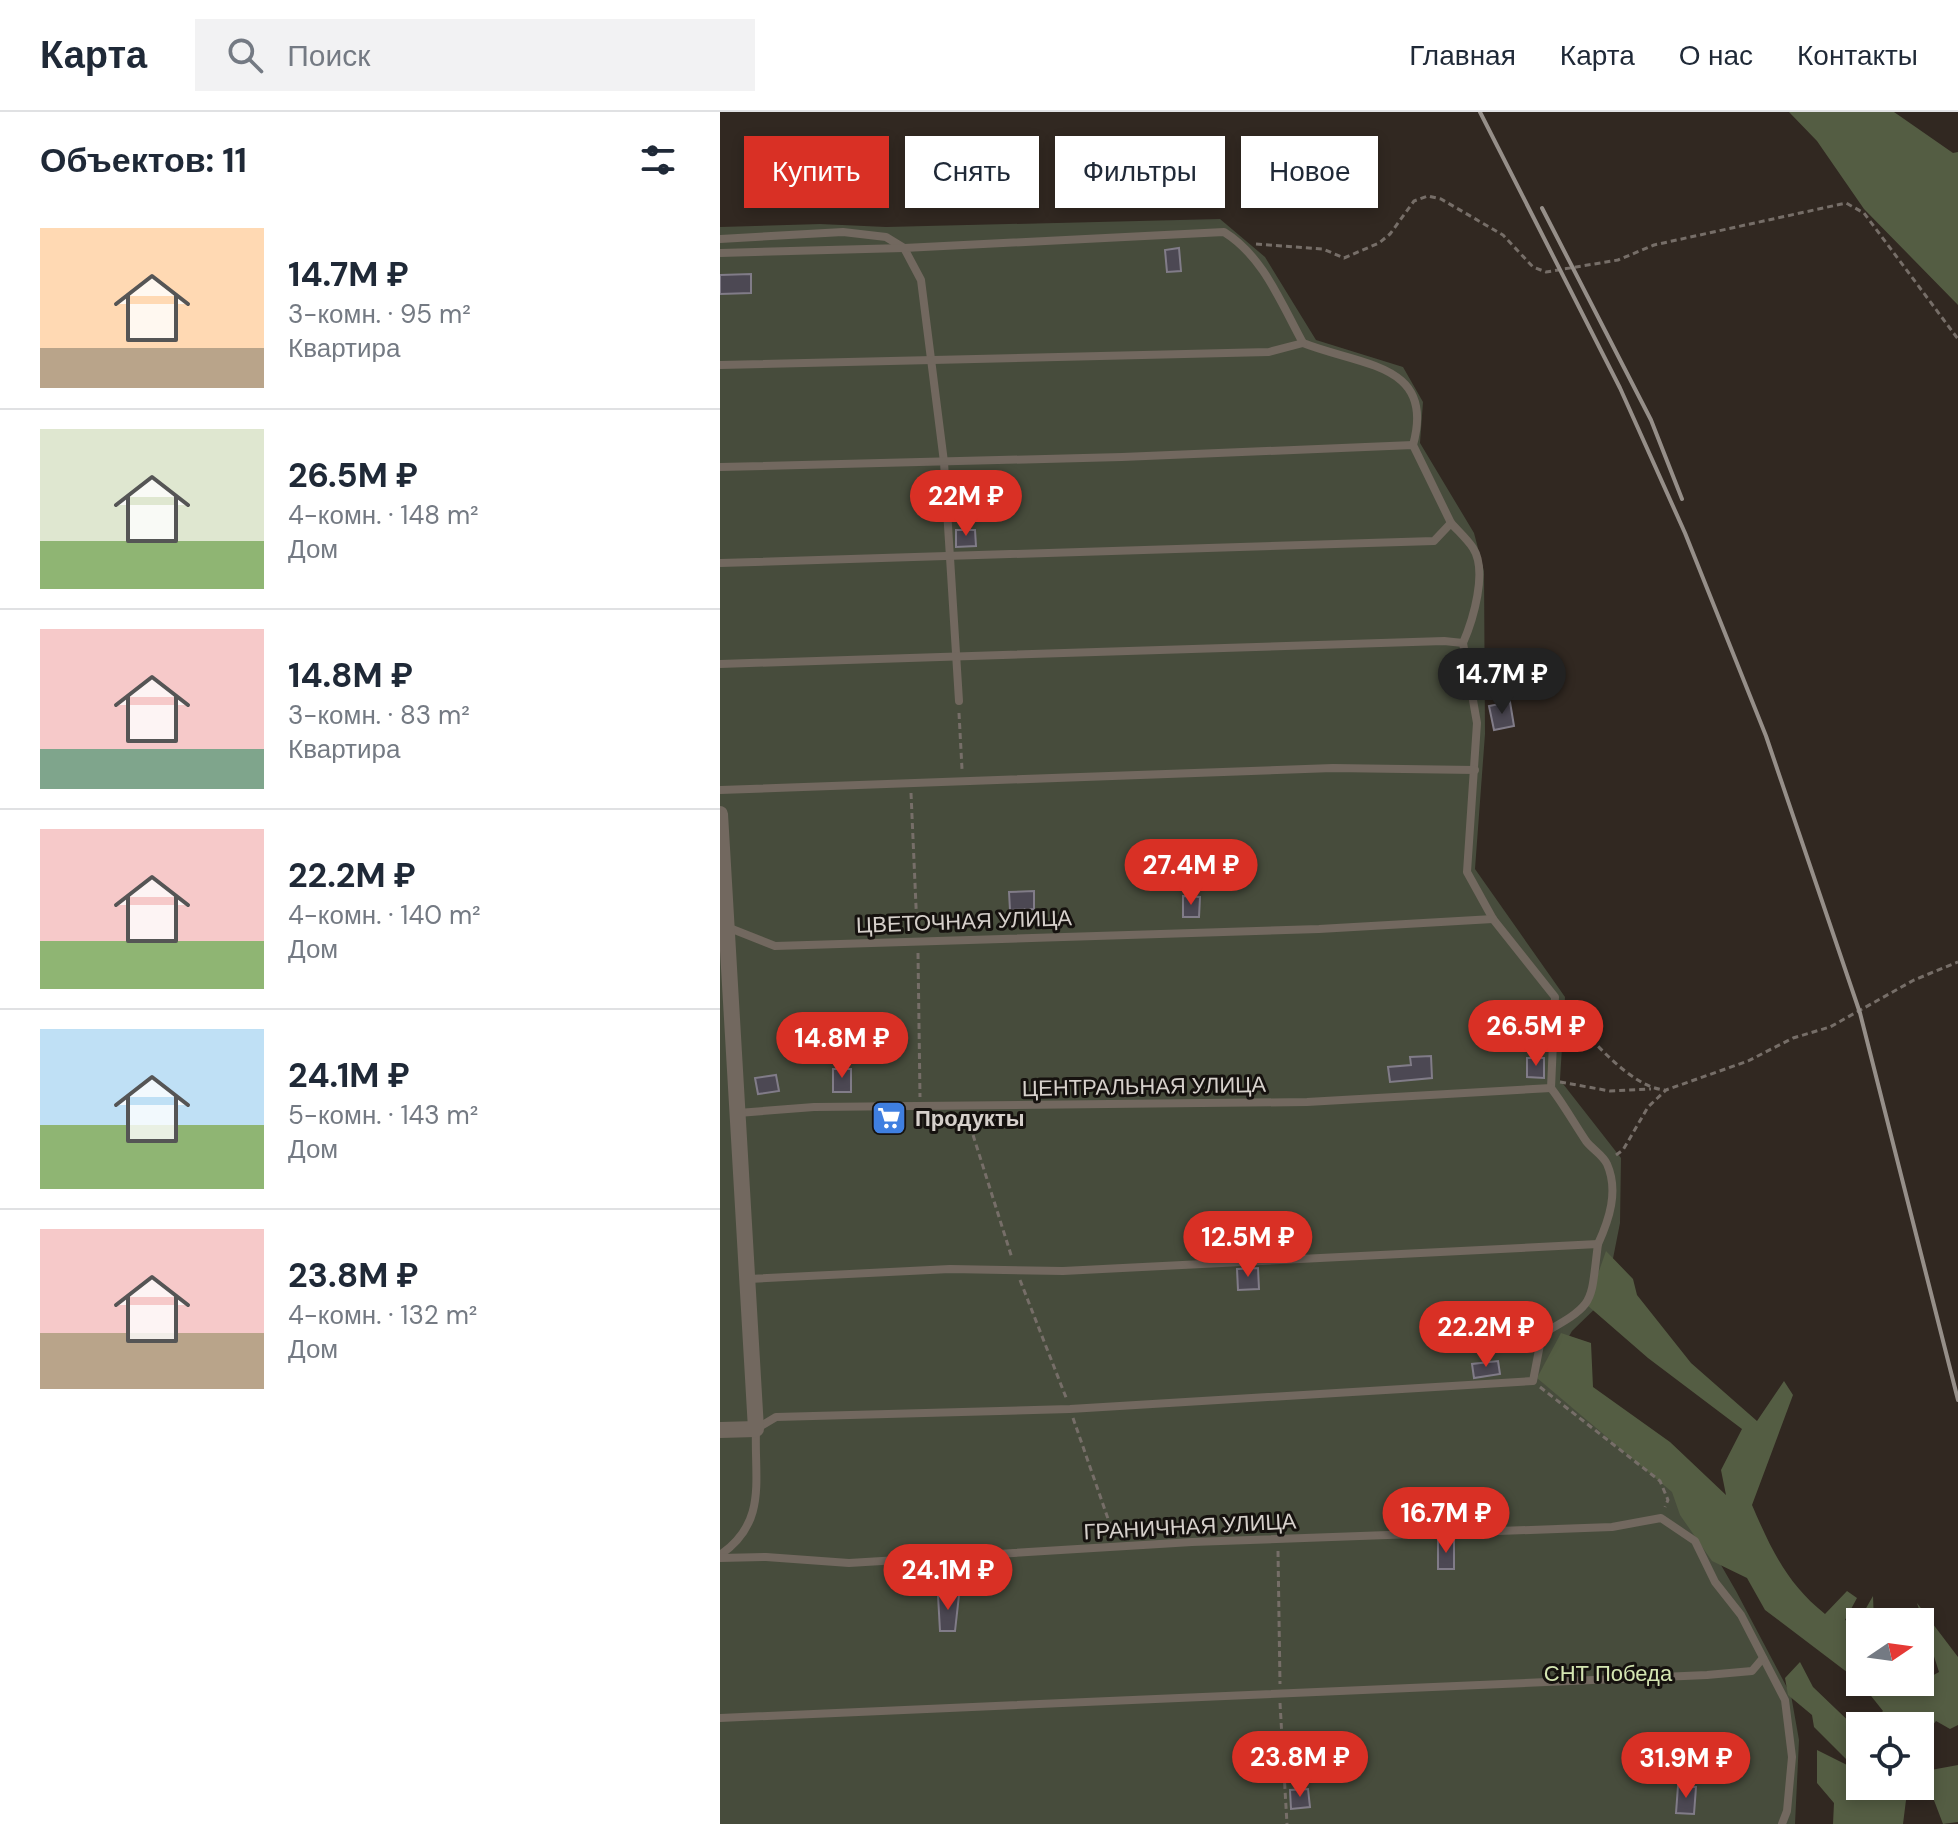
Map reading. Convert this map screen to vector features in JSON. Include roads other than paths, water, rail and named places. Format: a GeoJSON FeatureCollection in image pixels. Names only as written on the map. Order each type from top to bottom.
{"type":"FeatureCollection","features":[{"type":"Feature","properties":{"kind":"street"},"geometry":{"type":"LineString","coordinates":[[720,814],[756,1429],[720,1430]]}},
{"type":"Feature","properties":{"kind":"lane"},"geometry":{"type":"LineString","coordinates":[[720,239],[843,232],[886,237],[904,248],[921,280],[944,462],[959,701]]}},
{"type":"Feature","properties":{"kind":"lane"},"geometry":{"type":"LineString","coordinates":[[720,253],[904,248],[1224,232],[1244,244],[1303,343]]}},
{"type":"Feature","properties":{"kind":"lane"},"geometry":{"type":"LineString","coordinates":[[720,365],[1269,352],[1303,343],[1406,381],[1418,399],[1419,423],[1413,445],[1451,523],[1474,549],[1479,569],[1470,626],[1463,643],[1477,723],[1467,872],[1493,919],[1555,997],[1551,1088],[1569,1110],[1588,1144],[1607,1163],[1612,1213],[1598,1244],[1591,1295],[1583,1311],[1542,1334],[1533,1381],[1070,1409],[776,1417],[756,1429],[757,1488],[752,1519],[734,1545],[720,1556]]}},
{"type":"Feature","properties":{"kind":"lane"},"geometry":{"type":"LineString","coordinates":[[720,467],[1413,445]]}},
{"type":"Feature","properties":{"kind":"lane"},"geometry":{"type":"LineString","coordinates":[[720,563],[1434,541],[1451,523]]}},
{"type":"Feature","properties":{"kind":"lane"},"geometry":{"type":"LineString","coordinates":[[720,664],[1444,641],[1463,643]]}},
{"type":"Feature","properties":{"kind":"lane"},"geometry":{"type":"LineString","coordinates":[[720,790],[1333,768],[1475,770]]}},
{"type":"Feature","properties":{"kind":"lane","name":"ЦВЕТОЧНАЯ УЛИЦА"},"geometry":{"type":"LineString","coordinates":[[727,927],[775,946],[1319,929],[1493,919]]}},
{"type":"Feature","properties":{"kind":"lane","name":"ЦЕНТРАЛЬНАЯ УЛИЦА"},"geometry":{"type":"LineString","coordinates":[[738,1113],[814,1107],[1307,1102],[1551,1088]]}},
{"type":"Feature","properties":{"kind":"lane"},"geometry":{"type":"LineString","coordinates":[[749,1279],[950,1269],[1063,1271],[1598,1244]]}},
{"type":"Feature","properties":{"kind":"lane","name":"ГРАНИЧНАЯ УЛИЦА"},"geometry":{"type":"LineString","coordinates":[[720,1556],[849,1563],[1118,1547],[1612,1527],[1661,1518],[1695,1541],[1715,1582],[1741,1615],[1763,1658]]}},
{"type":"Feature","properties":{"kind":"lane"},"geometry":{"type":"LineString","coordinates":[[720,1718],[1707,1675],[1752,1671],[1763,1658],[1785,1700],[1792,1757],[1787,1811],[1782,1824]]}},
{"type":"Feature","properties":{"kind":"railway"},"geometry":{"type":"LineString","coordinates":[[1480,112],[1620,388],[1685,533],[1766,736],[1860,1013],[1958,1400]]}},
{"type":"Feature","properties":{"kind":"railway"},"geometry":{"type":"LineString","coordinates":[[1542,208],[1651,420],[1682,499]]}},
{"type":"Feature","properties":{"kind":"place","name":"Продукты"},"geometry":{"type":"Point","coordinates":[889,1118]}},
{"type":"Feature","properties":{"kind":"park label","name":"СНТ Победа"},"geometry":{"type":"Point","coordinates":[1608,1673]}}]}
